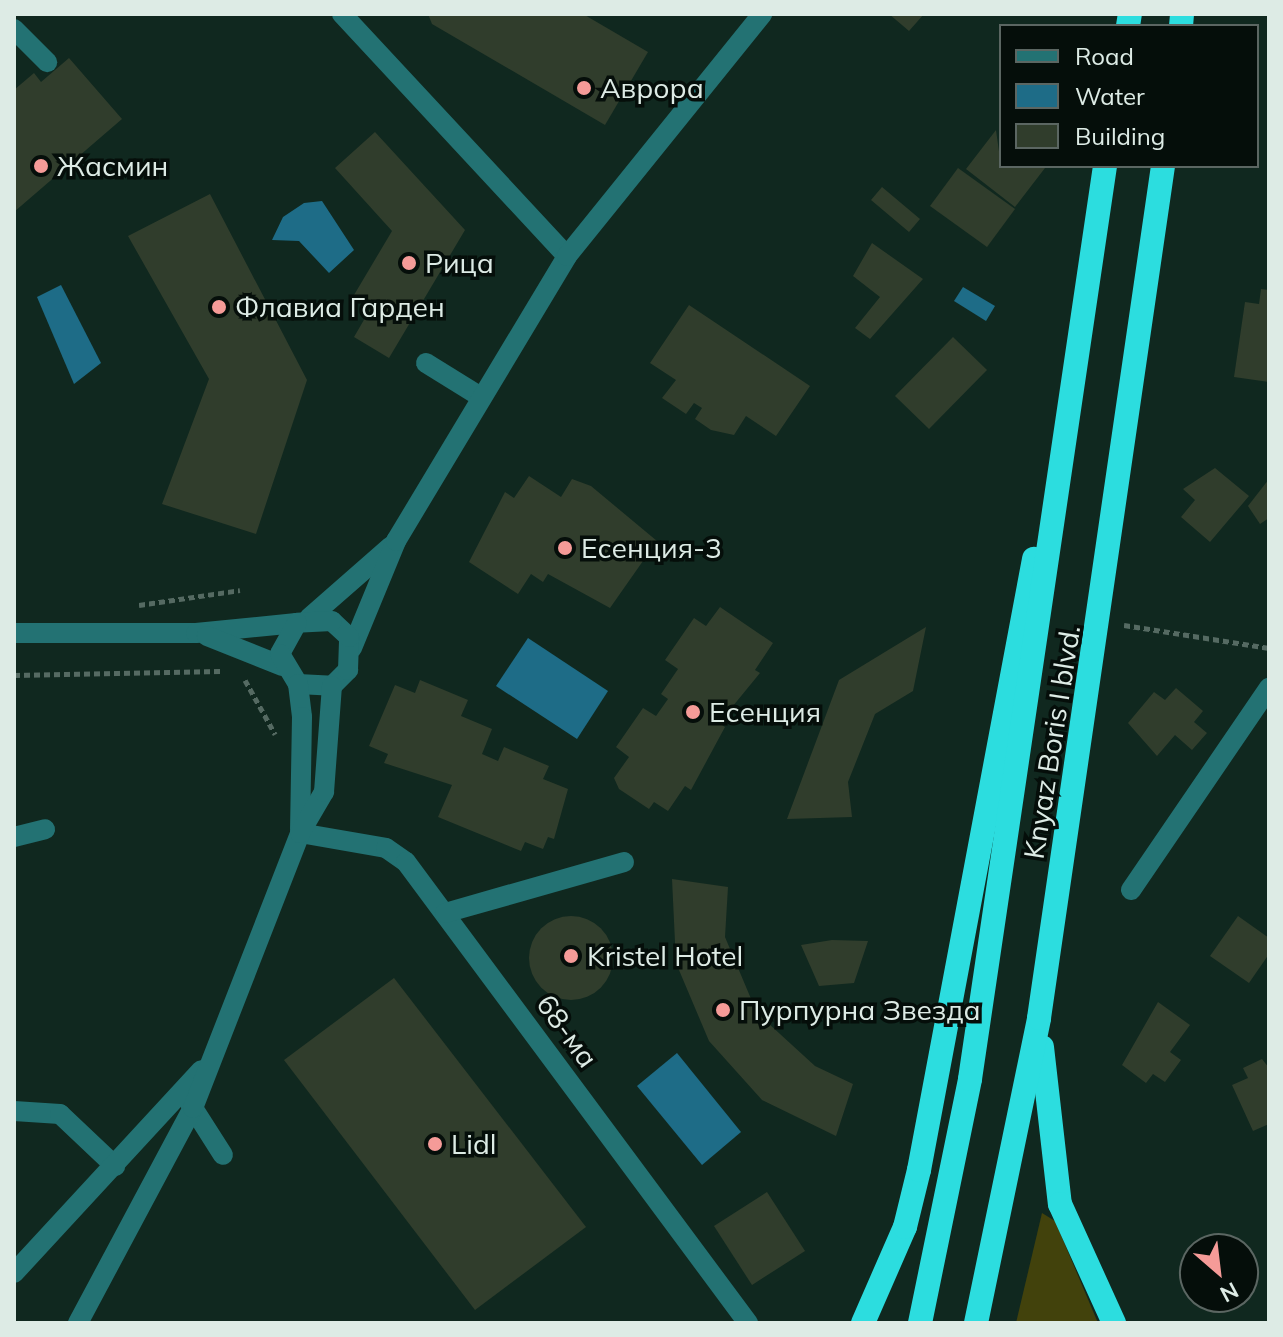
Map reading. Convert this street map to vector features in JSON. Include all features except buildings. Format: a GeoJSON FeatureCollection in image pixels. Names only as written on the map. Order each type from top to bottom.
{"type":"FeatureCollection","features":[{"type":"Feature","properties":{"kind":"highway","name":"Knyaz Boris I blvd."},"geometry":{"type":"LineString","coordinates":[[920,1323],[995,927],[1084,293],[1105,168]]}},
{"type":"Feature","properties":{"kind":"highway","name":"Knyaz Boris I blvd."},"geometry":{"type":"LineString","coordinates":[[976,1323],[1039,1018],[1102,622],[1163,168]]}},
{"type":"Feature","properties":{"kind":"highway"},"geometry":{"type":"LineString","coordinates":[[863,1323],[905,1227],[919,1170],[1084,293]]}},
{"type":"Feature","properties":{"kind":"highway"},"geometry":{"type":"LineString","coordinates":[[1039,1018],[1060,1204],[1114,1323]]}},
{"type":"Feature","properties":{"kind":"street"},"geometry":{"type":"LineString","coordinates":[[342,14],[567,256]]}},
{"type":"Feature","properties":{"kind":"street"},"geometry":{"type":"LineString","coordinates":[[78,1323],[218,1042],[300,833],[324,792],[332,686],[348,670],[352,648],[396,541],[567,256],[762,14]]}},
{"type":"Feature","properties":{"kind":"street"},"geometry":{"type":"LineString","coordinates":[[14,29],[47,62]]}},
{"type":"Feature","properties":{"kind":"street"},"geometry":{"type":"LineString","coordinates":[[426,363],[481,397]]}},
{"type":"Feature","properties":{"kind":"street"},"geometry":{"type":"LineString","coordinates":[[282,666],[282,642],[303,621],[344,595],[396,541]]}},
{"type":"Feature","properties":{"kind":"street"},"geometry":{"type":"LineString","coordinates":[[14,633],[196,633],[303,621],[332,621],[352,648]]}},
{"type":"Feature","properties":{"kind":"street"},"geometry":{"type":"LineString","coordinates":[[196,633],[282,666],[298,684],[302,758],[300,833]]}},
{"type":"Feature","properties":{"kind":"street"},"geometry":{"type":"LineString","coordinates":[[298,684],[332,686]]}},
{"type":"Feature","properties":{"kind":"street"},"geometry":{"type":"LineString","coordinates":[[1131,890],[1269,688]]}},
{"type":"Feature","properties":{"kind":"street"},"geometry":{"type":"LineString","coordinates":[[14,837],[45,829]]}},
{"type":"Feature","properties":{"kind":"street","name":"68-ма"},"geometry":{"type":"LineString","coordinates":[[300,833],[386,848],[445,913],[748,1323]]}},
{"type":"Feature","properties":{"kind":"street"},"geometry":{"type":"LineString","coordinates":[[445,913],[624,862]]}},
{"type":"Feature","properties":{"kind":"street"},"geometry":{"type":"LineString","coordinates":[[188,1101],[223,1155]]}},
{"type":"Feature","properties":{"kind":"street"},"geometry":{"type":"LineString","coordinates":[[14,1273],[115,1166],[188,1101]]}},
{"type":"Feature","properties":{"kind":"street"},"geometry":{"type":"LineString","coordinates":[[14,1111],[60,1114],[115,1166]]}},
{"type":"Feature","properties":{"kind":"path"},"geometry":{"type":"LineString","coordinates":[[126,607],[240,590]]}},
{"type":"Feature","properties":{"kind":"path"},"geometry":{"type":"LineString","coordinates":[[1102,622],[1269,648]]}},
{"type":"Feature","properties":{"kind":"path"},"geometry":{"type":"LineString","coordinates":[[14,675],[224,671],[244,679],[279,744],[302,758]]}},
{"type":"Feature","properties":{"kind":"shaded area"},"geometry":{"type":"Polygon","coordinates":[[[1042,1213],[1055,1221],[1098,1323],[1016,1323],[1042,1213]]]}},
{"type":"Feature","properties":{"kind":"water"},"geometry":{"type":"Polygon","coordinates":[[[322,201],[354,250],[329,273],[299,241],[272,240],[283,217],[304,203],[322,201]]]}},
{"type":"Feature","properties":{"kind":"water"},"geometry":{"type":"Polygon","coordinates":[[[61,285],[101,363],[74,384],[37,297],[61,285]]]}},
{"type":"Feature","properties":{"kind":"water"},"geometry":{"type":"Polygon","coordinates":[[[963,287],[995,306],[986,321],[954,301],[963,287]]]}},
{"type":"Feature","properties":{"kind":"water"},"geometry":{"type":"Polygon","coordinates":[[[528,638],[608,691],[577,739],[496,686],[528,638]]]}},
{"type":"Feature","properties":{"kind":"water"},"geometry":{"type":"Polygon","coordinates":[[[677,1053],[741,1132],[702,1165],[637,1086],[677,1053]]]}},
{"type":"Feature","properties":{"kind":"place","name":"Аврора"},"geometry":{"type":"Point","coordinates":[584,88]}},
{"type":"Feature","properties":{"kind":"place","name":"Жасмин"},"geometry":{"type":"Point","coordinates":[41,166]}},
{"type":"Feature","properties":{"kind":"place","name":"Рица"},"geometry":{"type":"Point","coordinates":[409,263]}},
{"type":"Feature","properties":{"kind":"place","name":"Флавиа Гарден"},"geometry":{"type":"Point","coordinates":[219,307]}},
{"type":"Feature","properties":{"kind":"place","name":"Есенция-3"},"geometry":{"type":"Point","coordinates":[565,548]}},
{"type":"Feature","properties":{"kind":"place","name":"Есенция"},"geometry":{"type":"Point","coordinates":[693,712]}},
{"type":"Feature","properties":{"kind":"place","name":"Kristel Hotel"},"geometry":{"type":"Point","coordinates":[571,956]}},
{"type":"Feature","properties":{"kind":"place","name":"Пурпурна Звезда"},"geometry":{"type":"Point","coordinates":[723,1010]}},
{"type":"Feature","properties":{"kind":"place","name":"Lidl"},"geometry":{"type":"Point","coordinates":[435,1144]}}]}
